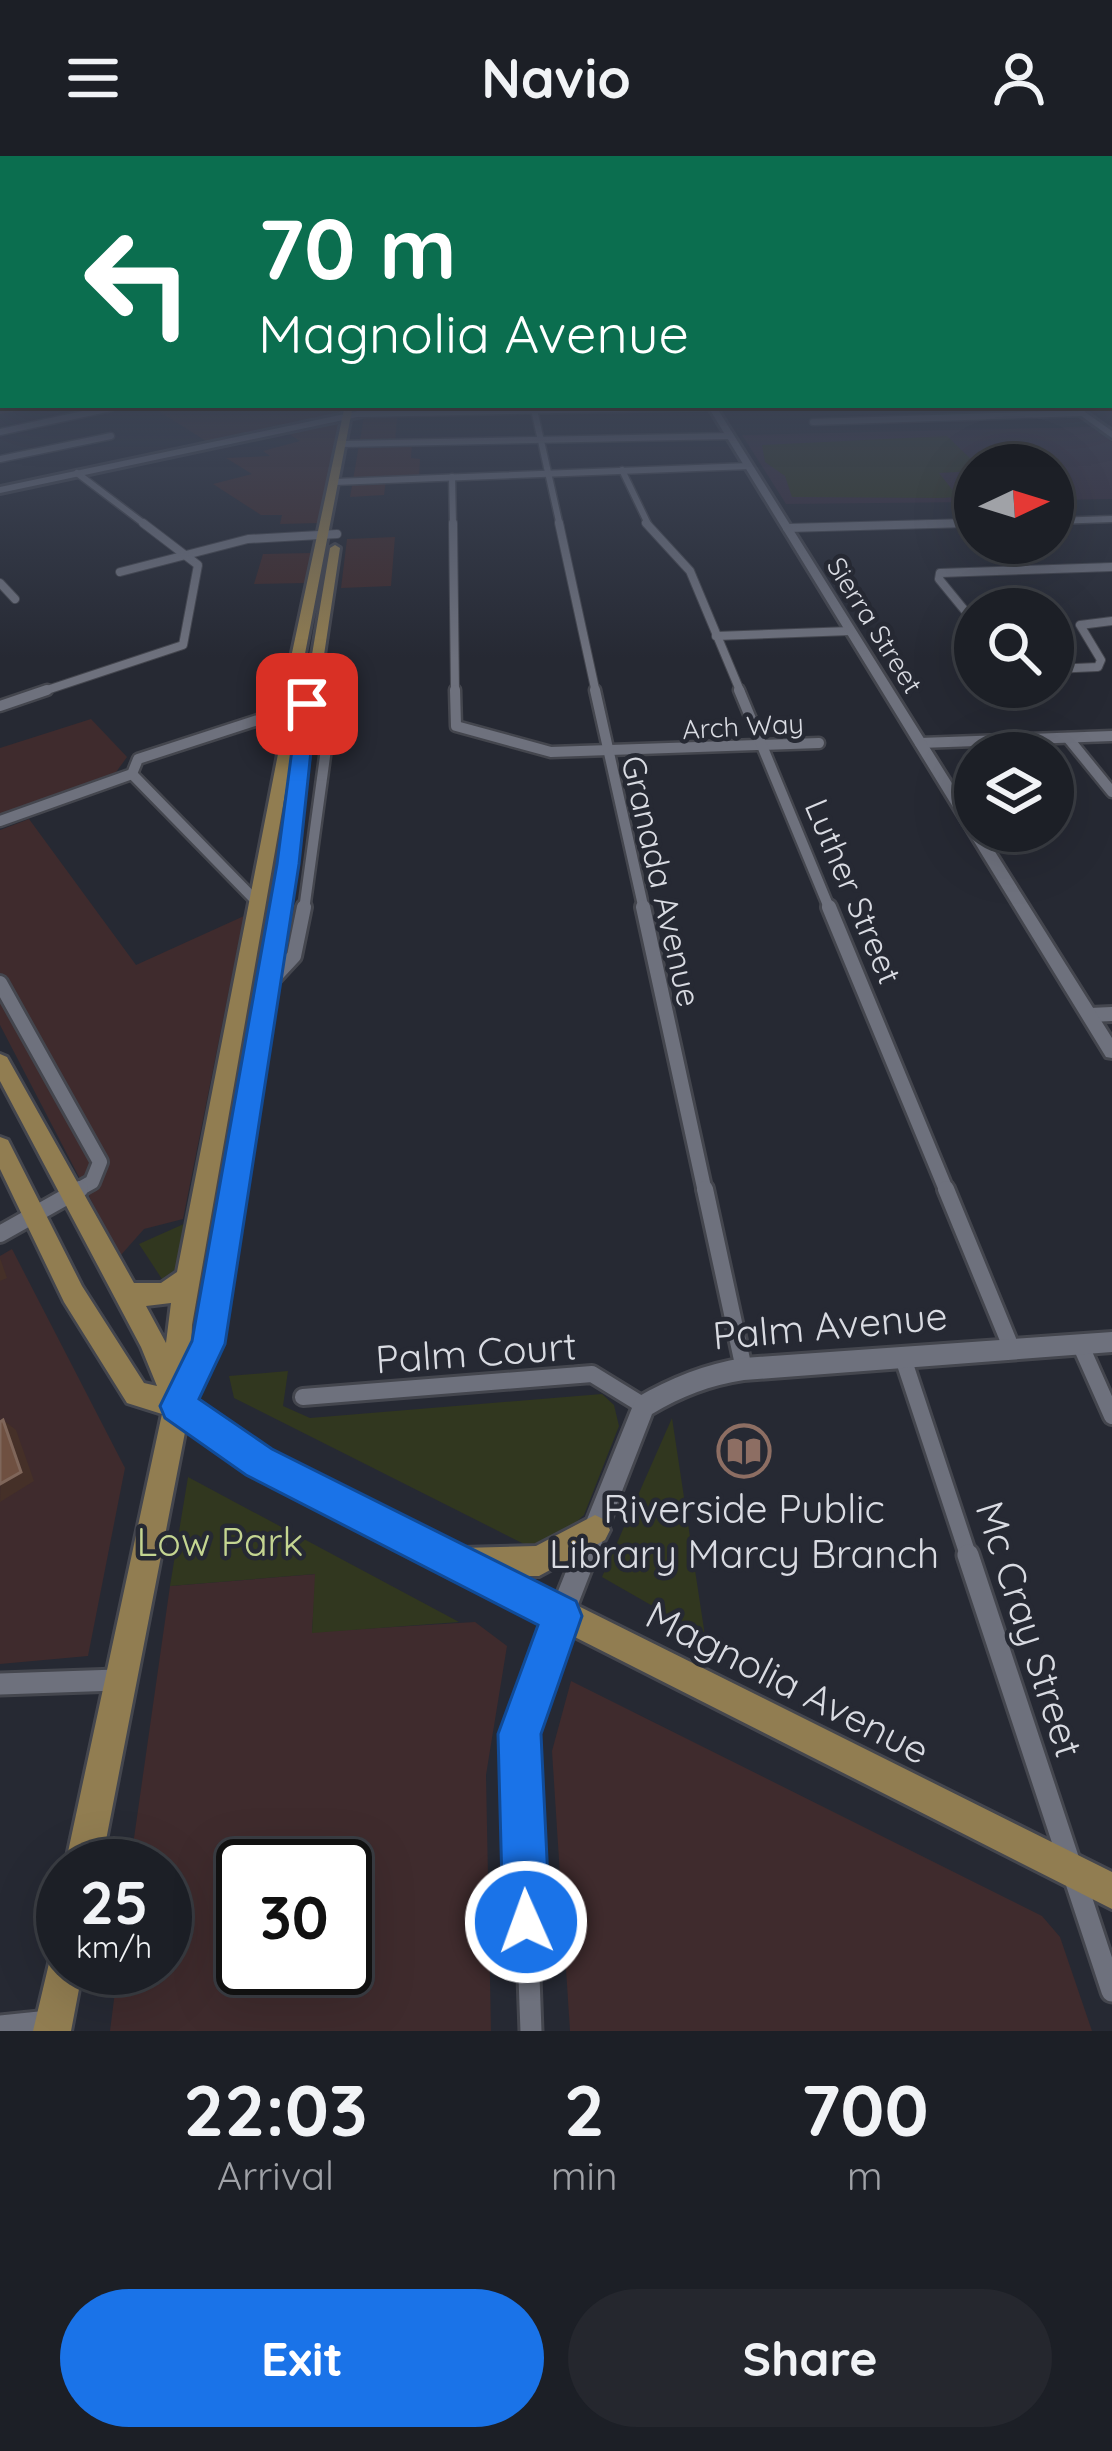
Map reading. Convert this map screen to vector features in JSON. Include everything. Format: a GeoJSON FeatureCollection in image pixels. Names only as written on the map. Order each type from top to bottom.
{"type":"FeatureCollection","features":[{"type":"Feature","properties":{"kind":"main road"},"geometry":{"type":"LineString","coordinates":[[0,490],[29,484]]}},
{"type":"Feature","properties":{"kind":"main road"},"geometry":{"type":"LineString","coordinates":[[88,1839],[177,1406],[179,1325],[285,754],[341,484]]}},
{"type":"Feature","properties":{"kind":"main road"},"geometry":{"type":"LineString","coordinates":[[177,1406],[208,1344],[268,984],[300,863],[306,739],[298,706]]}},
{"type":"Feature","properties":{"kind":"main road"},"geometry":{"type":"LineString","coordinates":[[0,1062],[127,1294],[177,1406]]}},
{"type":"Feature","properties":{"kind":"main road","name":"Magnolia Avenue"},"geometry":{"type":"LineString","coordinates":[[0,1146],[73,1294],[136,1394],[177,1406],[259,1462],[1112,1891]]}},
{"type":"Feature","properties":{"kind":"main road"},"geometry":{"type":"LineString","coordinates":[[127,1294],[164,1294],[188,1278]]}},
{"type":"Feature","properties":{"kind":"main road"},"geometry":{"type":"LineString","coordinates":[[455,1562],[539,1561],[595,1530]]}},
{"type":"Feature","properties":{"kind":"main road"},"geometry":{"type":"LineString","coordinates":[[53,2026],[59,1995]]}},
{"type":"Feature","properties":{"kind":"street"},"geometry":{"type":"LineString","coordinates":[[0,706],[180,650],[201,574],[187,555],[91,484]]}},
{"type":"Feature","properties":{"kind":"street","name":"Arch Way"},"geometry":{"type":"LineString","coordinates":[[452,484],[456,726],[551,752],[819,743]]}},
{"type":"Feature","properties":{"kind":"street","name":"Granada Avenue"},"geometry":{"type":"LineString","coordinates":[[547,484],[744,1369]]}},
{"type":"Feature","properties":{"kind":"street","name":"Luther Street"},"geometry":{"type":"LineString","coordinates":[[628,484],[643,520],[690,572],[1011,1347]]}},
{"type":"Feature","properties":{"kind":"street","name":"Sierra Street"},"geometry":{"type":"LineString","coordinates":[[760,484],[1112,1052]]}},
{"type":"Feature","properties":{"kind":"street"},"geometry":{"type":"LineString","coordinates":[[1074,520],[1112,519]]}},
{"type":"Feature","properties":{"kind":"street"},"geometry":{"type":"LineString","coordinates":[[787,528],[954,524]]}},
{"type":"Feature","properties":{"kind":"street"},"geometry":{"type":"LineString","coordinates":[[120,572],[248,538],[330,534]]}},
{"type":"Feature","properties":{"kind":"street"},"geometry":{"type":"LineString","coordinates":[[954,597],[939,579],[940,573],[1112,567]]}},
{"type":"Feature","properties":{"kind":"street"},"geometry":{"type":"LineString","coordinates":[[0,583],[15,599]]}},
{"type":"Feature","properties":{"kind":"street"},"geometry":{"type":"LineString","coordinates":[[1074,669],[1098,668],[1101,660],[1080,625],[1112,621]]}},
{"type":"Feature","properties":{"kind":"street"},"geometry":{"type":"LineString","coordinates":[[716,636],[850,631]]}},
{"type":"Feature","properties":{"kind":"street"},"geometry":{"type":"LineString","coordinates":[[0,821],[132,774],[138,759],[298,706]]}},
{"type":"Feature","properties":{"kind":"street"},"geometry":{"type":"LineString","coordinates":[[1074,738],[1112,736]]}},
{"type":"Feature","properties":{"kind":"street"},"geometry":{"type":"LineString","coordinates":[[920,743],[954,742]]}},
{"type":"Feature","properties":{"kind":"street"},"geometry":{"type":"LineString","coordinates":[[1074,745],[1112,792]]}},
{"type":"Feature","properties":{"kind":"street"},"geometry":{"type":"LineString","coordinates":[[132,774],[258,903]]}},
{"type":"Feature","properties":{"kind":"street"},"geometry":{"type":"LineString","coordinates":[[0,983],[100,1162],[92,1182],[0,1234]]}},
{"type":"Feature","properties":{"kind":"street"},"geometry":{"type":"LineString","coordinates":[[1090,1015],[1112,1014]]}},
{"type":"Feature","properties":{"kind":"street","name":"Palm Avenue"},"geometry":{"type":"LineString","coordinates":[[644,1406],[701,1375],[744,1369],[1112,1342]]}},
{"type":"Feature","properties":{"kind":"street"},"geometry":{"type":"LineString","coordinates":[[1080,1344],[1112,1416]]}},
{"type":"Feature","properties":{"kind":"street","name":"Mc Cray Street"},"geometry":{"type":"LineString","coordinates":[[903,1358],[1112,1991]]}},
{"type":"Feature","properties":{"kind":"street","name":"Palm Court"},"geometry":{"type":"LineString","coordinates":[[303,1397],[592,1374],[644,1406]]}},
{"type":"Feature","properties":{"kind":"street"},"geometry":{"type":"LineString","coordinates":[[530,2031],[520,1734],[644,1406]]}},
{"type":"Feature","properties":{"kind":"street"},"geometry":{"type":"LineString","coordinates":[[0,1684],[118,1680]]}},
{"type":"Feature","properties":{"kind":"street"},"geometry":{"type":"LineString","coordinates":[[0,2026],[53,2026]]}},
{"type":"Feature","properties":{"kind":"shaded area"},"geometry":{"type":"Polygon","coordinates":[[[213,484],[328,484],[320,523],[280,524],[282,515],[261,515],[213,484]]]}},
{"type":"Feature","properties":{"kind":"shaded area"},"geometry":{"type":"Polygon","coordinates":[[[352,484],[386,484],[384,495],[350,497],[352,484]]]}},
{"type":"Feature","properties":{"kind":"shaded area"},"geometry":{"type":"Polygon","coordinates":[[[773,484],[954,484],[954,502],[786,504],[773,484]]]}},
{"type":"Feature","properties":{"kind":"shaded area"},"geometry":{"type":"Polygon","coordinates":[[[1074,484],[1112,484],[1112,499],[1074,500],[1074,484]]]}},
{"type":"Feature","properties":{"kind":"shaded area"},"geometry":{"type":"Polygon","coordinates":[[[395,537],[391,586],[341,588],[347,539],[395,537]]]}},
{"type":"Feature","properties":{"kind":"shaded area"},"geometry":{"type":"Polygon","coordinates":[[[312,553],[307,583],[254,584],[263,554],[312,553]]]}},
{"type":"Feature","properties":{"kind":"shaded area"},"geometry":{"type":"Polygon","coordinates":[[[91,719],[127,757],[114,775],[0,817],[0,748],[91,719]]]}},
{"type":"Feature","properties":{"kind":"shaded area"},"geometry":{"type":"Polygon","coordinates":[[[29,819],[136,965],[244,916],[183,1219],[144,1229],[120,1256],[0,1025],[0,830],[29,819]]]}},
{"type":"Feature","properties":{"kind":"shaded area"},"geometry":{"type":"Polygon","coordinates":[[[12,1249],[125,1468],[88,1656],[0,1664],[0,1256],[12,1249]]]}},
{"type":"Feature","properties":{"kind":"shaded area"},"geometry":{"type":"Polygon","coordinates":[[[316,1574],[312,1632],[475,1622],[507,1646],[486,1775],[491,2031],[110,2031],[115,1995],[192,1995],[192,1839],[134,1839],[170,1586],[316,1574]]]}},
{"type":"Feature","properties":{"kind":"shaded area"},"geometry":{"type":"Polygon","coordinates":[[[571,1681],[1042,1916],[1060,1937],[1092,2031],[570,2031],[552,1751],[571,1681]]]}},
{"type":"Feature","properties":{"kind":"green space"},"geometry":{"type":"Polygon","coordinates":[[[788,484],[947,484],[954,497],[792,497],[788,484]]]}},
{"type":"Feature","properties":{"kind":"green space"},"geometry":{"type":"Polygon","coordinates":[[[186,1223],[176,1269],[162,1279],[139,1244],[186,1223]]]}},
{"type":"Feature","properties":{"kind":"green space","name":"Low Park"},"geometry":{"type":"Polygon","coordinates":[[[288,1371],[283,1406],[310,1418],[602,1394],[614,1405],[619,1426],[584,1515],[555,1541],[532,1548],[234,1398],[229,1376],[288,1371]]]}},
{"type":"Feature","properties":{"kind":"green space"},"geometry":{"type":"Polygon","coordinates":[[[672,1418],[705,1636],[602,1577],[672,1418]]]}},
{"type":"Feature","properties":{"kind":"green space","name":"Low Park"},"geometry":{"type":"Polygon","coordinates":[[[188,1477],[459,1622],[312,1633],[315,1574],[170,1586],[188,1477]]]}},
{"type":"Feature","properties":{"kind":"building"},"geometry":{"type":"Polygon","coordinates":[[[3,1420],[21,1472],[0,1484],[0,1422],[3,1420]]]}},
{"type":"Feature","properties":{"kind":"place","name":"Riverside Public Library Marcy Branch"},"geometry":{"type":"Point","coordinates":[744,1451]}},
{"type":"Feature","properties":{"kind":"route"},"geometry":{"type":"LineString","coordinates":[[307,704],[288,864],[208,1344],[177,1406],[216,1437],[259,1462],[562,1616],[520,1734],[526,1922]]}}]}
